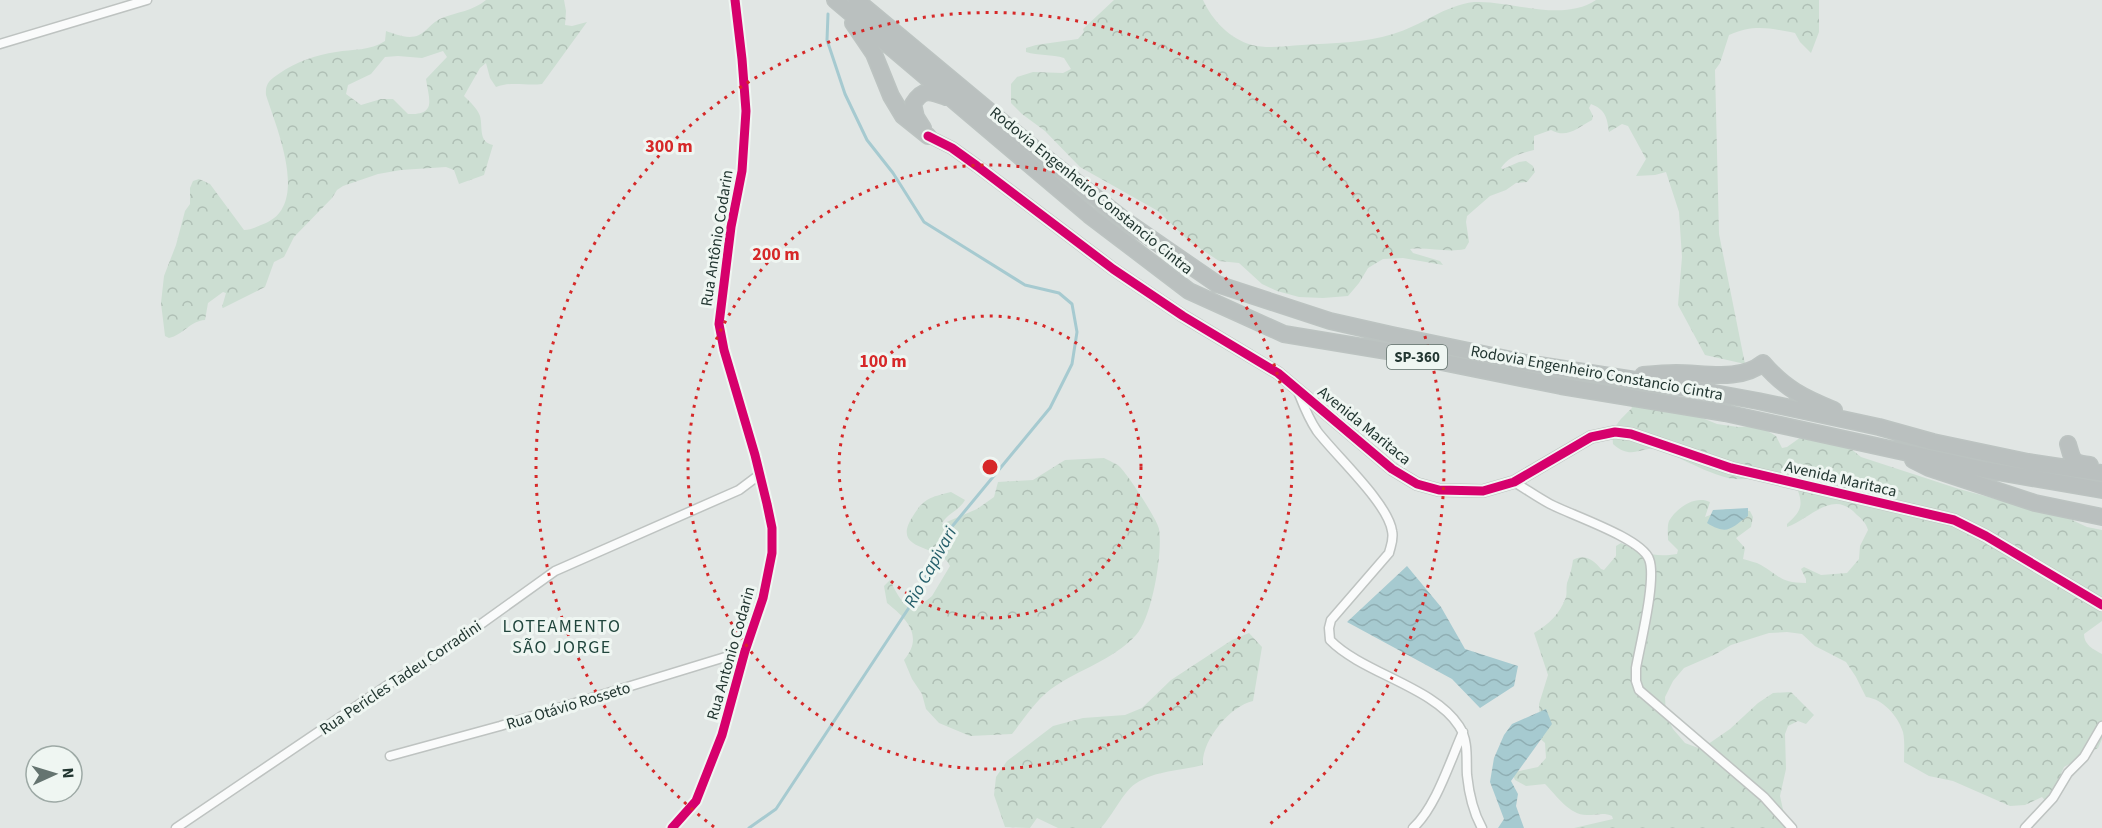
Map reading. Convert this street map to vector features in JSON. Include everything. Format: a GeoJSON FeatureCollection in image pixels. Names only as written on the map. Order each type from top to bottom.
{"type":"FeatureCollection","features":[{"type":"Feature","properties":{"kind":"highway","name":"Rodovia Engenheiro Constancio Cintra"},"geometry":{"type":"LineString","coordinates":[[835,0],[1089,215],[1189,291],[1284,334],[1387,351],[1561,386],[1725,412],[1986,470],[2102,490]]}},
{"type":"Feature","properties":{"kind":"highway"},"geometry":{"type":"LineString","coordinates":[[835,0],[874,54],[891,96],[903,116],[928,136]]}},
{"type":"Feature","properties":{"kind":"highway","name":"Rodovia Engenheiro Constancio Cintra"},"geometry":{"type":"LineString","coordinates":[[856,0],[1041,154],[1127,222],[1217,284],[1330,321],[1392,336],[1526,363],[1707,391],[1879,427],[1933,442],[2028,462],[2102,473]]}},
{"type":"Feature","properties":{"kind":"highway"},"geometry":{"type":"LineString","coordinates":[[928,136],[916,117],[914,105],[919,95],[924,92],[934,93],[951,99]]}},
{"type":"Feature","properties":{"kind":"highway"},"geometry":{"type":"LineString","coordinates":[[1615,377],[1667,373],[1736,374],[1757,368],[1763,363],[1777,379],[1790,389],[1879,427]]}},
{"type":"Feature","properties":{"kind":"highway"},"geometry":{"type":"LineString","coordinates":[[2028,462],[2059,456],[2068,444],[2075,462],[2102,467]]}},
{"type":"Feature","properties":{"kind":"highway"},"geometry":{"type":"LineString","coordinates":[[1898,450],[1929,468],[2036,503],[2102,517]]}},
{"type":"Feature","properties":{"kind":"street"},"geometry":{"type":"LineString","coordinates":[[0,44],[147,0]]}},
{"type":"Feature","properties":{"kind":"street","name":"Rua Antônio Codarin"},"geometry":{"type":"LineString","coordinates":[[735,0],[746,111],[742,171],[731,227],[719,324],[724,350],[759,475]]}},
{"type":"Feature","properties":{"kind":"street","name":"Avenida Maritaca"},"geometry":{"type":"LineString","coordinates":[[928,136],[952,148],[1113,269],[1183,316],[1278,372],[1392,469],[1417,484],[1439,490],[1483,491],[1514,482],[1591,437],[1616,432],[1631,434],[1731,468],[1954,520],[1986,536],[2102,605]]}},
{"type":"Feature","properties":{"kind":"street"},"geometry":{"type":"LineString","coordinates":[[1296,389],[1315,429],[1372,496],[1390,523],[1393,532],[1389,553],[1331,620],[1330,640],[1355,658],[1441,706],[1458,723],[1466,745],[1471,797],[1476,817],[1482,828]]}},
{"type":"Feature","properties":{"kind":"street","name":"Rua Antonio Codarin"},"geometry":{"type":"LineString","coordinates":[[672,828],[696,801],[722,735],[745,651],[763,598],[772,553],[772,528],[759,475]]}},
{"type":"Feature","properties":{"kind":"street","name":"Rua Pericles Tadeu Corradini"},"geometry":{"type":"LineString","coordinates":[[176,828],[395,680],[442,652],[555,571],[739,490],[759,475]]}},
{"type":"Feature","properties":{"kind":"street"},"geometry":{"type":"LineString","coordinates":[[1514,482],[1550,504],[1624,538],[1646,554],[1650,560],[1650,588],[1636,669],[1639,690],[1764,797],[1792,828]]}},
{"type":"Feature","properties":{"kind":"street","name":"Rua Otávio Rosseto"},"geometry":{"type":"LineString","coordinates":[[390,756],[500,726],[745,651]]}},
{"type":"Feature","properties":{"kind":"street"},"geometry":{"type":"LineString","coordinates":[[2025,828],[2053,798],[2068,773],[2084,757],[2102,726]]}},
{"type":"Feature","properties":{"kind":"street"},"geometry":{"type":"LineString","coordinates":[[1413,828],[1433,799],[1463,732]]}},
{"type":"Feature","properties":{"kind":"green space"},"geometry":{"type":"Polygon","coordinates":[[[486,0],[564,0],[565,25],[572,26],[587,22],[542,84],[508,84],[496,87],[490,78],[486,63],[480,68],[464,96],[479,113],[485,141],[493,145],[484,175],[459,184],[454,170],[446,167],[401,170],[378,174],[343,186],[294,237],[284,257],[274,262],[265,287],[223,308],[226,293],[223,292],[208,303],[205,320],[169,338],[165,336],[161,303],[164,276],[176,245],[185,211],[190,204],[190,188],[193,181],[199,179],[210,184],[244,230],[266,223],[279,213],[286,199],[288,183],[286,164],[266,95],[266,87],[271,80],[293,66],[314,57],[379,44],[385,41],[386,31],[406,37],[419,35],[438,20],[486,0]],[[443,51],[422,58],[385,57],[371,74],[348,85],[346,94],[361,105],[381,99],[393,99],[408,114],[423,112],[429,105],[426,79],[447,57],[443,51]]]}},
{"type":"Feature","properties":{"kind":"green space"},"geometry":{"type":"Polygon","coordinates":[[[1114,0],[1203,0],[1211,15],[1236,38],[1252,45],[1271,47],[1348,42],[1382,37],[1453,7],[1474,2],[1568,10],[1582,7],[1596,0],[1819,0],[1819,32],[1811,53],[1795,33],[1769,29],[1746,29],[1729,35],[1720,63],[1715,70],[1719,234],[1745,364],[1705,355],[1678,305],[1682,257],[1679,212],[1666,172],[1636,176],[1646,159],[1628,126],[1622,124],[1609,132],[1605,115],[1591,104],[1589,108],[1593,116],[1592,120],[1567,133],[1551,130],[1534,136],[1534,150],[1515,156],[1504,164],[1501,168],[1503,169],[1526,161],[1533,166],[1535,172],[1527,182],[1516,183],[1490,196],[1467,216],[1469,242],[1465,249],[1410,249],[1413,253],[1440,261],[1443,265],[1403,258],[1383,259],[1368,268],[1348,296],[1323,298],[1299,297],[1277,291],[1262,284],[1239,263],[1219,261],[1189,241],[1158,211],[1080,167],[1045,131],[1011,103],[1011,84],[1017,77],[1033,72],[1063,73],[1071,69],[1064,58],[1026,52],[1026,48],[1078,39],[1084,32],[1083,29],[1114,0]]]}},
{"type":"Feature","properties":{"kind":"green space"},"geometry":{"type":"Polygon","coordinates":[[[1628,400],[1695,415],[1717,424],[1738,427],[1759,426],[1776,436],[1782,448],[1801,437],[1834,438],[1861,457],[1959,489],[2102,530],[2102,621],[2084,634],[2087,644],[2102,654],[2102,739],[2098,748],[2064,767],[2048,804],[2042,797],[2025,805],[2010,806],[1953,781],[1929,776],[1904,762],[1904,736],[1898,720],[1884,705],[1866,697],[1846,662],[1815,646],[1802,634],[1769,633],[1731,645],[1684,668],[1673,681],[1665,697],[1666,715],[1673,729],[1685,743],[1701,749],[1730,729],[1758,703],[1773,693],[1791,692],[1814,715],[1806,724],[1798,721],[1788,726],[1785,734],[1786,769],[1780,796],[1787,828],[1574,828],[1613,819],[1612,816],[1606,814],[1588,815],[1575,812],[1545,784],[1526,786],[1515,780],[1513,775],[1515,772],[1538,767],[1546,758],[1545,743],[1536,735],[1540,724],[1539,704],[1548,675],[1534,633],[1561,609],[1566,597],[1573,560],[1585,557],[1604,570],[1616,556],[1616,546],[1621,543],[1654,555],[1677,554],[1678,550],[1668,540],[1669,521],[1682,507],[1699,500],[1710,502],[1705,517],[1726,509],[1750,511],[1753,517],[1751,527],[1736,538],[1745,548],[1743,559],[1759,564],[1791,582],[1806,583],[1801,569],[1804,567],[1821,575],[1847,573],[1859,559],[1860,546],[1868,530],[1861,518],[1848,507],[1839,504],[1822,508],[1787,527],[1799,509],[1801,501],[1796,484],[1788,476],[1728,478],[1704,470],[1663,450],[1626,452],[1620,449],[1613,444],[1613,432],[1617,424],[1632,408],[1628,400]]]}},
{"type":"Feature","properties":{"kind":"green space"},"geometry":{"type":"Polygon","coordinates":[[[1104,458],[1124,472],[1148,507],[1159,529],[1158,568],[1142,627],[1117,652],[1051,689],[1012,734],[970,736],[939,723],[926,709],[922,694],[912,679],[904,660],[913,643],[913,636],[901,615],[887,603],[884,586],[890,580],[903,602],[917,608],[932,596],[950,566],[945,559],[912,542],[907,536],[907,528],[913,516],[925,502],[938,495],[951,492],[965,500],[942,524],[977,509],[994,497],[998,482],[1033,480],[1065,460],[1104,458]]]}},
{"type":"Feature","properties":{"kind":"green space"},"geometry":{"type":"Polygon","coordinates":[[[1249,633],[1262,647],[1253,701],[1235,710],[1219,726],[1207,746],[1203,765],[1160,773],[1143,779],[1131,787],[1101,828],[1058,828],[1037,818],[1030,828],[1005,827],[994,795],[996,777],[1007,761],[1053,726],[1083,718],[1125,715],[1142,708],[1171,680],[1232,640],[1249,633]]]}},
{"type":"Feature","properties":{"kind":"water"},"geometry":{"type":"Polygon","coordinates":[[[1748,508],[1748,516],[1729,529],[1720,529],[1707,523],[1713,510],[1748,508]]]}},
{"type":"Feature","properties":{"kind":"water"},"geometry":{"type":"Polygon","coordinates":[[[1407,566],[1441,607],[1465,649],[1518,666],[1514,686],[1480,708],[1452,679],[1347,622],[1407,566]]]}},
{"type":"Feature","properties":{"kind":"water"},"geometry":{"type":"Polygon","coordinates":[[[1546,709],[1552,724],[1511,781],[1518,794],[1516,806],[1524,828],[1498,828],[1504,819],[1490,782],[1494,758],[1504,735],[1512,724],[1546,709]]]}},
{"type":"Feature","properties":{"kind":"waterway","name":"Rio Capivari"},"geometry":{"type":"LineString","coordinates":[[749,828],[776,809],[918,594],[945,535],[1050,408],[1072,364],[1077,332],[1072,304],[1059,293],[1025,285],[924,222],[893,173],[867,140],[845,94],[827,40],[828,14]]}},
{"type":"Feature","properties":{"kind":"cycle path"},"geometry":{"type":"LineString","coordinates":[[672,828],[696,801],[722,735],[745,651],[763,598],[772,553],[772,528],[767,504],[724,350],[719,324],[731,227],[742,171],[746,111],[735,0]]}},
{"type":"Feature","properties":{"kind":"cycle path"},"geometry":{"type":"LineString","coordinates":[[928,136],[952,148],[1113,269],[1183,316],[1278,373],[1392,469],[1417,484],[1439,490],[1483,491],[1514,482],[1591,437],[1615,432],[1631,434],[1731,468],[1954,520],[1986,536],[2102,605]]}},
{"type":"Feature","properties":{"kind":"district","name":"LOTEAMENTO SÃO JORGE"},"geometry":{"type":"Point","coordinates":[562,636]}}]}
